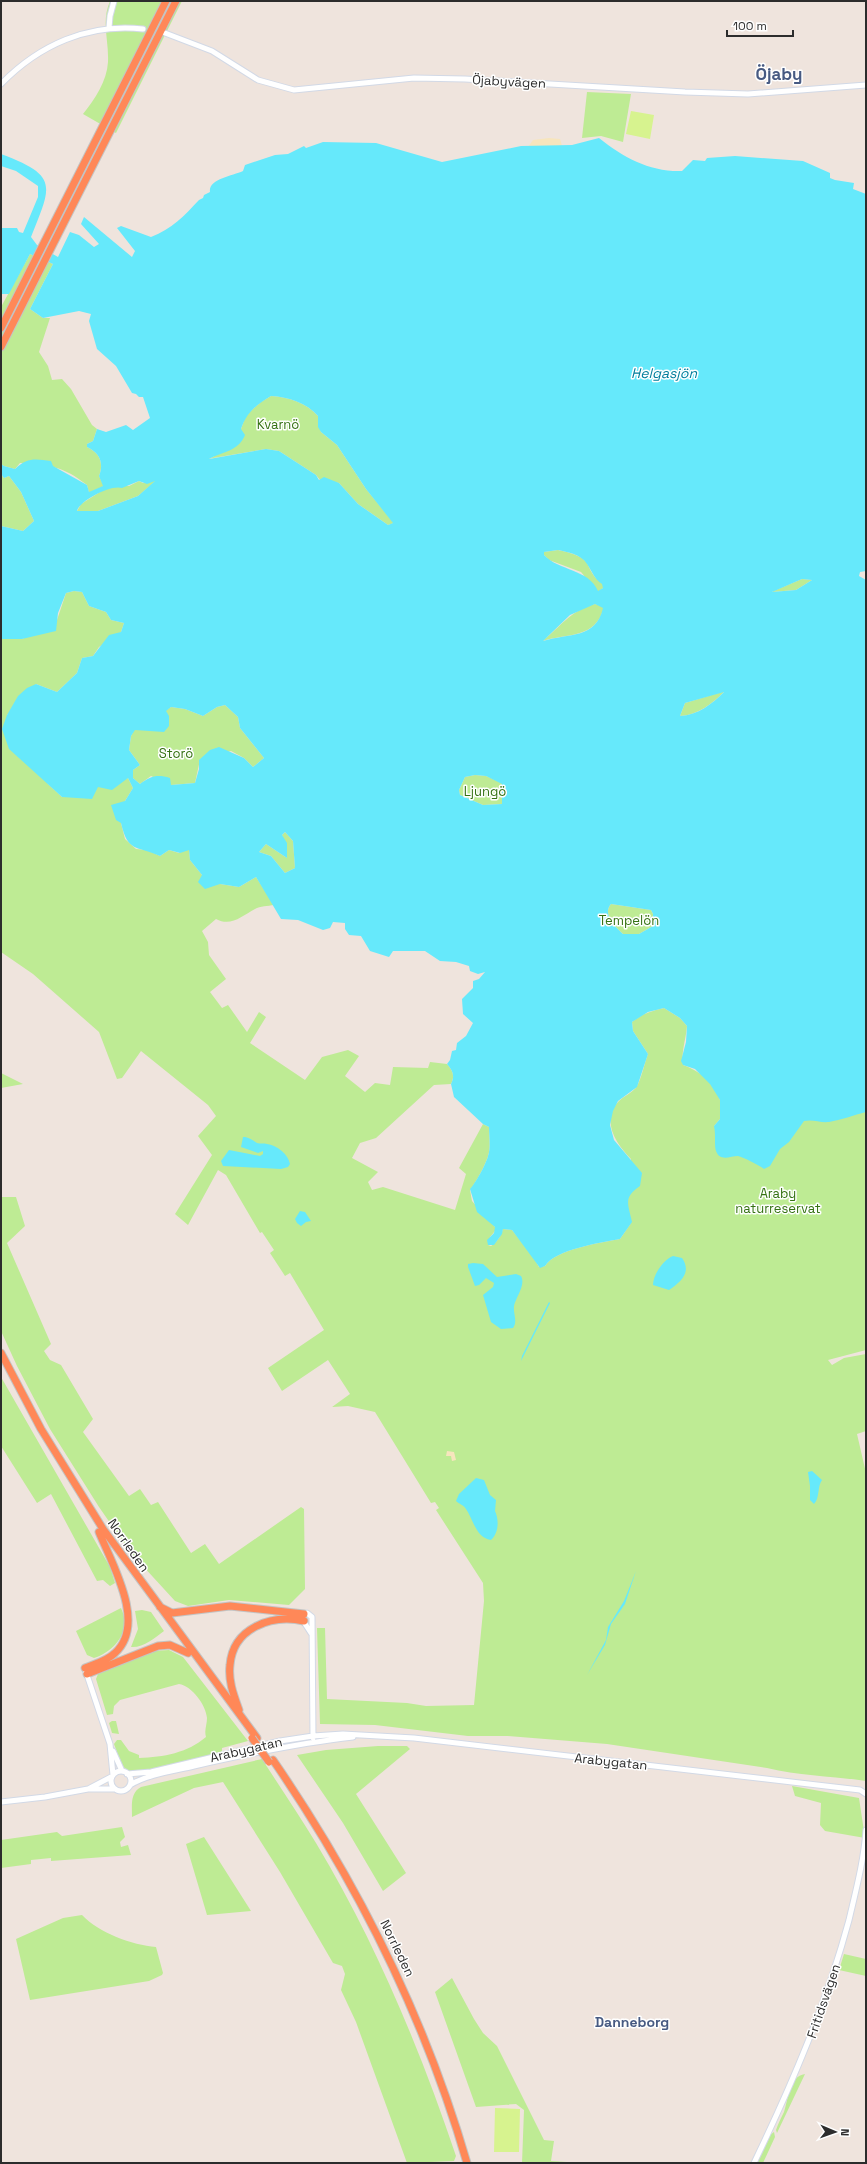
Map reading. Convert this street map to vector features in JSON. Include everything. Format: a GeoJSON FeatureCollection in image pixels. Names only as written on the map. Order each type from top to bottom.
{"type":"FeatureCollection","features":[{"type":"Feature","properties":{"kind":"highway"},"geometry":{"type":"LineString","coordinates":[[1,328],[44,246],[166,1]]}},
{"type":"Feature","properties":{"kind":"highway"},"geometry":{"type":"LineString","coordinates":[[1,347],[44,265],[176,1]]}},
{"type":"Feature","properties":{"kind":"highway","name":"Norrleden"},"geometry":{"type":"LineString","coordinates":[[1,1353],[60,1462],[103,1529],[242,1718],[254,1738]]}},
{"type":"Feature","properties":{"kind":"highway","name":"Norrleden"},"geometry":{"type":"LineString","coordinates":[[1,1363],[52,1458],[99,1532],[188,1653],[254,1738]]}},
{"type":"Feature","properties":{"kind":"highway"},"geometry":{"type":"LineString","coordinates":[[86,1671],[117,1652],[124,1642],[128,1629],[128,1613],[125,1598],[99,1532]]}},
{"type":"Feature","properties":{"kind":"highway"},"geometry":{"type":"LineString","coordinates":[[156,1603],[172,1612],[230,1606],[304,1619]]}},
{"type":"Feature","properties":{"kind":"highway"},"geometry":{"type":"LineString","coordinates":[[242,1718],[231,1685],[230,1674],[232,1654],[238,1643],[252,1628],[269,1621],[288,1618],[304,1619]]}},
{"type":"Feature","properties":{"kind":"highway"},"geometry":{"type":"LineString","coordinates":[[86,1671],[158,1646],[170,1645],[188,1653]]}},
{"type":"Feature","properties":{"kind":"highway"},"geometry":{"type":"LineString","coordinates":[[254,1738],[271,1761]]}},
{"type":"Feature","properties":{"kind":"highway","name":"Norrleden"},"geometry":{"type":"LineString","coordinates":[[271,1761],[329,1854],[384,1957],[421,2042],[462,2163]]}},
{"type":"Feature","properties":{"kind":"highway","name":"Norrleden"},"geometry":{"type":"LineString","coordinates":[[271,1761],[331,1848],[389,1957],[438,2074],[466,2163]]}},
{"type":"Feature","properties":{"kind":"street"},"geometry":{"type":"LineString","coordinates":[[109,28],[110,16],[114,1]]}},
{"type":"Feature","properties":{"kind":"street"},"geometry":{"type":"LineString","coordinates":[[1,84],[30,58],[51,46],[89,32],[109,28],[143,29]]}},
{"type":"Feature","properties":{"kind":"street","name":"Öjabyvägen"},"geometry":{"type":"LineString","coordinates":[[165,33],[212,51],[258,80],[294,90],[387,80],[421,78],[465,78],[685,92],[748,94],[866,85]]}},
{"type":"Feature","properties":{"kind":"street"},"geometry":{"type":"LineString","coordinates":[[304,1619],[309,1613],[312,1618],[313,1738]]}},
{"type":"Feature","properties":{"kind":"street"},"geometry":{"type":"LineString","coordinates":[[304,1619],[309,1622],[312,1618]]}},
{"type":"Feature","properties":{"kind":"street"},"geometry":{"type":"LineString","coordinates":[[304,1619],[311,1633]]}},
{"type":"Feature","properties":{"kind":"street"},"geometry":{"type":"LineString","coordinates":[[1,1802],[46,1797],[88,1789],[114,1789],[123,1791],[130,1785],[130,1779],[110,1744],[86,1671]]}},
{"type":"Feature","properties":{"kind":"street","name":"Arabygatan"},"geometry":{"type":"LineString","coordinates":[[125,1772],[151,1772],[257,1746],[313,1738],[367,1735],[414,1738],[856,1789],[866,1794]]}},
{"type":"Feature","properties":{"kind":"street","name":"Arabygatan"},"geometry":{"type":"LineString","coordinates":[[130,1785],[137,1781],[160,1774],[313,1738]]}},
{"type":"Feature","properties":{"kind":"street"},"geometry":{"type":"LineString","coordinates":[[110,1744],[111,1783],[114,1789]]}},
{"type":"Feature","properties":{"kind":"street"},"geometry":{"type":"LineString","coordinates":[[88,1789],[112,1776],[125,1772]]}},
{"type":"Feature","properties":{"kind":"street","name":"Fritidsvägen"},"geometry":{"type":"LineString","coordinates":[[754,2163],[805,2051],[833,1974],[857,1886],[866,1830]]}},
{"type":"Feature","properties":{"kind":"green space"},"geometry":{"type":"Polygon","coordinates":[[[110,1],[182,1],[116,133],[83,114],[100,90],[107,69],[108,54],[106,16],[110,1]]]}},
{"type":"Feature","properties":{"kind":"green space"},"geometry":{"type":"Polygon","coordinates":[[[587,92],[631,94],[623,142],[601,136],[582,138],[587,92]]]}},
{"type":"Feature","properties":{"kind":"green space"},"geometry":{"type":"Polygon","coordinates":[[[631,111],[654,115],[650,139],[626,134],[631,111]]]}},
{"type":"Feature","properties":{"kind":"green space"},"geometry":{"type":"Polygon","coordinates":[[[30,254],[53,264],[30,309],[43,318],[50,318],[39,352],[48,366],[52,380],[62,379],[71,389],[92,425],[97,429],[93,441],[87,444],[87,447],[95,452],[100,459],[101,467],[99,476],[104,486],[89,493],[87,485],[63,470],[48,466],[20,463],[15,469],[1,464],[1,307],[30,254]]]}},
{"type":"Feature","properties":{"kind":"green space","name":"Kvarnö"},"geometry":{"type":"Polygon","coordinates":[[[271,396],[284,398],[303,404],[314,411],[318,416],[321,432],[337,445],[366,489],[394,523],[388,525],[358,504],[339,483],[320,480],[316,475],[279,451],[266,449],[207,459],[213,457],[241,429],[246,415],[261,402],[271,396]]]}},
{"type":"Feature","properties":{"kind":"green space"},"geometry":{"type":"Polygon","coordinates":[[[1,474],[4,478],[9,476],[21,492],[34,521],[23,531],[1,526],[1,474]]]}},
{"type":"Feature","properties":{"kind":"green space"},"geometry":{"type":"Polygon","coordinates":[[[157,480],[138,496],[98,511],[77,511],[81,504],[103,490],[116,486],[129,486],[139,481],[143,483],[157,480]]]}},
{"type":"Feature","properties":{"kind":"green space"},"geometry":{"type":"Polygon","coordinates":[[[558,550],[574,554],[583,559],[596,578],[603,584],[603,588],[598,592],[581,572],[549,560],[544,555],[544,552],[558,550]]]}},
{"type":"Feature","properties":{"kind":"green space"},"geometry":{"type":"Polygon","coordinates":[[[802,579],[812,580],[796,590],[771,592],[802,579]]]}},
{"type":"Feature","properties":{"kind":"green space","name":"Araby naturreservat"},"geometry":{"type":"Polygon","coordinates":[[[74,591],[82,592],[89,606],[106,612],[111,620],[124,623],[121,632],[99,647],[93,656],[82,658],[77,673],[57,692],[36,684],[7,715],[48,784],[62,797],[128,778],[133,788],[125,801],[121,823],[125,839],[136,849],[147,850],[160,856],[169,850],[179,853],[189,849],[190,860],[202,875],[220,884],[239,887],[256,877],[274,905],[257,908],[232,921],[227,922],[216,919],[202,931],[208,942],[209,955],[226,979],[210,992],[222,1008],[228,1005],[247,1032],[259,1012],[266,1017],[250,1043],[305,1080],[322,1057],[348,1050],[359,1056],[345,1076],[365,1092],[375,1083],[390,1085],[393,1067],[428,1068],[430,1062],[447,1064],[452,1071],[453,1078],[451,1084],[434,1085],[376,1138],[360,1143],[352,1158],[378,1172],[368,1182],[372,1190],[383,1187],[455,1210],[466,1174],[459,1168],[483,1124],[489,1127],[489,1153],[483,1169],[470,1190],[472,1201],[495,1227],[495,1231],[490,1237],[488,1245],[491,1246],[495,1243],[503,1229],[512,1230],[532,1255],[539,1267],[545,1266],[551,1260],[568,1251],[620,1239],[631,1223],[621,1217],[631,1159],[620,1146],[612,1132],[611,1117],[613,1109],[618,1102],[633,1091],[637,1086],[648,1054],[633,1031],[632,1022],[636,1019],[647,1013],[664,1008],[680,1018],[687,1026],[683,1050],[683,1065],[695,1070],[706,1078],[715,1088],[720,1100],[720,1119],[714,1126],[866,1049],[866,1350],[828,1360],[832,1365],[844,1358],[866,1354],[866,1431],[857,1434],[866,1473],[866,1781],[792,1773],[607,1744],[508,1736],[468,1736],[375,1725],[320,1724],[317,1628],[325,1628],[327,1699],[407,1703],[426,1706],[474,1705],[484,1601],[483,1583],[436,1510],[439,1508],[435,1502],[431,1503],[375,1412],[348,1406],[332,1407],[350,1394],[328,1360],[282,1391],[268,1368],[324,1330],[290,1273],[285,1276],[270,1253],[274,1250],[262,1232],[260,1233],[226,1175],[218,1170],[188,1225],[175,1214],[212,1155],[198,1136],[216,1116],[208,1105],[141,1051],[122,1078],[117,1079],[99,1032],[33,974],[1,952],[1,639],[22,639],[56,623],[66,593],[74,591]]]}},
{"type":"Feature","properties":{"kind":"green space"},"geometry":{"type":"Polygon","coordinates":[[[595,604],[604,607],[595,625],[588,630],[542,641],[572,615],[595,604]]]}},
{"type":"Feature","properties":{"kind":"green space"},"geometry":{"type":"Polygon","coordinates":[[[725,691],[699,711],[693,714],[680,716],[685,703],[725,691]]]}},
{"type":"Feature","properties":{"kind":"green space","name":"Storö"},"geometry":{"type":"Polygon","coordinates":[[[225,705],[238,717],[240,728],[264,758],[253,767],[244,758],[231,751],[200,760],[195,783],[171,785],[151,776],[140,784],[133,778],[133,770],[140,765],[129,750],[131,736],[134,730],[171,707],[185,709],[203,716],[217,707],[225,705]]]}},
{"type":"Feature","properties":{"kind":"green space","name":"Ljungö"},"geometry":{"type":"Polygon","coordinates":[[[475,775],[486,776],[502,783],[502,804],[483,805],[460,795],[459,790],[465,777],[475,775]]]}},
{"type":"Feature","properties":{"kind":"green space"},"geometry":{"type":"Polygon","coordinates":[[[285,832],[293,841],[295,868],[285,873],[271,856],[259,852],[266,844],[287,858],[282,835],[285,832]]]}},
{"type":"Feature","properties":{"kind":"green space","name":"Tempelön"},"geometry":{"type":"Polygon","coordinates":[[[611,904],[651,910],[653,914],[653,926],[639,934],[623,934],[616,928],[609,916],[608,912],[611,904]]]}},
{"type":"Feature","properties":{"kind":"green space"},"geometry":{"type":"Polygon","coordinates":[[[1,1073],[23,1084],[1,1088],[1,1073]]]}},
{"type":"Feature","properties":{"kind":"green space"},"geometry":{"type":"Polygon","coordinates":[[[1,1197],[16,1197],[25,1226],[7,1243],[51,1344],[44,1351],[50,1360],[61,1365],[93,1419],[83,1432],[129,1496],[140,1489],[151,1505],[158,1502],[191,1553],[205,1544],[219,1564],[301,1507],[304,1509],[305,1589],[289,1605],[229,1600],[188,1606],[175,1601],[131,1553],[99,1507],[50,1429],[17,1366],[1,1331],[1,1197]]]}},
{"type":"Feature","properties":{"kind":"green space"},"geometry":{"type":"Polygon","coordinates":[[[1,1377],[110,1567],[115,1583],[110,1586],[103,1580],[97,1581],[51,1494],[37,1503],[1,1446],[1,1377]]]}},
{"type":"Feature","properties":{"kind":"green space"},"geometry":{"type":"Polygon","coordinates":[[[121,1608],[124,1616],[124,1625],[120,1639],[102,1655],[94,1658],[87,1655],[76,1631],[121,1608]]]}},
{"type":"Feature","properties":{"kind":"green space"},"geometry":{"type":"Polygon","coordinates":[[[142,1610],[151,1612],[164,1631],[140,1646],[131,1647],[138,1629],[135,1611],[142,1610]]]}},
{"type":"Feature","properties":{"kind":"green space"},"geometry":{"type":"Polygon","coordinates":[[[169,1650],[183,1657],[248,1741],[222,1748],[222,1752],[155,1769],[130,1772],[122,1766],[114,1744],[117,1740],[121,1740],[129,1751],[139,1755],[139,1758],[157,1757],[175,1753],[191,1747],[206,1737],[205,1732],[207,1718],[204,1707],[198,1697],[189,1688],[179,1684],[120,1700],[114,1706],[113,1714],[107,1715],[96,1679],[98,1674],[153,1651],[169,1650]]]}},
{"type":"Feature","properties":{"kind":"green space"},"geometry":{"type":"Polygon","coordinates":[[[116,1721],[119,1734],[112,1733],[109,1723],[116,1721]]]}},
{"type":"Feature","properties":{"kind":"green space"},"geometry":{"type":"Polygon","coordinates":[[[378,1746],[407,1746],[410,1749],[356,1794],[406,1873],[383,1891],[343,1823],[297,1755],[326,1750],[378,1746]]]}},
{"type":"Feature","properties":{"kind":"green space"},"geometry":{"type":"Polygon","coordinates":[[[262,1759],[316,1843],[358,1918],[377,1957],[395,1996],[427,2076],[456,2156],[454,2161],[407,2163],[356,2022],[341,1990],[345,1974],[342,1966],[333,1963],[280,1872],[223,1782],[194,1788],[132,1817],[133,1796],[141,1787],[262,1759]]]}},
{"type":"Feature","properties":{"kind":"green space"},"geometry":{"type":"Polygon","coordinates":[[[792,1786],[859,1798],[865,1838],[825,1831],[820,1825],[821,1803],[795,1796],[792,1786]]]}},
{"type":"Feature","properties":{"kind":"green space"},"geometry":{"type":"Polygon","coordinates":[[[122,1827],[125,1837],[120,1842],[121,1847],[128,1845],[131,1855],[51,1861],[51,1858],[31,1860],[31,1864],[1,1868],[1,1840],[57,1832],[62,1836],[122,1827]]]}},
{"type":"Feature","properties":{"kind":"green space"},"geometry":{"type":"Polygon","coordinates":[[[204,1837],[251,1911],[207,1915],[186,1844],[204,1837]]]}},
{"type":"Feature","properties":{"kind":"green space"},"geometry":{"type":"Polygon","coordinates":[[[82,1915],[97,1927],[116,1937],[137,1944],[156,1947],[163,1973],[162,1975],[149,1981],[30,2000],[16,1939],[63,1918],[82,1915]]]}},
{"type":"Feature","properties":{"kind":"green space"},"geometry":{"type":"Polygon","coordinates":[[[844,1954],[866,1959],[866,1976],[839,1970],[844,1954]]]}},
{"type":"Feature","properties":{"kind":"green space"},"geometry":{"type":"Polygon","coordinates":[[[452,1978],[483,2033],[497,2046],[544,2140],[554,2141],[551,2161],[583,2163],[522,2163],[524,2110],[516,2104],[476,2107],[435,1992],[452,1978]]]}},
{"type":"Feature","properties":{"kind":"green space"},"geometry":{"type":"Polygon","coordinates":[[[805,2074],[777,2133],[776,2130],[784,2112],[792,2084],[796,2079],[805,2074]]]}},
{"type":"Feature","properties":{"kind":"green space"},"geometry":{"type":"Polygon","coordinates":[[[495,2108],[520,2109],[519,2152],[494,2152],[495,2108]]]}},
{"type":"Feature","properties":{"kind":"green space"},"geometry":{"type":"Polygon","coordinates":[[[774,2132],[775,2137],[763,2163],[756,2163],[770,2135],[774,2132]]]}},
{"type":"Feature","properties":{"kind":"sand"},"geometry":{"type":"Polygon","coordinates":[[[549,138],[560,139],[562,146],[528,147],[533,140],[549,138]]]}},
{"type":"Feature","properties":{"kind":"sand"},"geometry":{"type":"Polygon","coordinates":[[[447,1451],[454,1452],[456,1460],[452,1461],[451,1456],[446,1456],[447,1451]]]}},
{"type":"Feature","properties":{"kind":"water","name":"Helgasjön"},"geometry":{"type":"Polygon","coordinates":[[[599,138],[618,152],[638,162],[670,171],[682,171],[693,160],[705,161],[707,158],[735,156],[803,161],[830,173],[830,178],[854,183],[853,189],[866,194],[866,571],[860,572],[859,576],[866,580],[866,1112],[829,1122],[810,1120],[804,1121],[789,1142],[780,1149],[770,1166],[764,1169],[751,1161],[738,1156],[726,1158],[720,1156],[715,1149],[714,1126],[720,1119],[720,1100],[710,1084],[695,1069],[683,1065],[681,1061],[686,1042],[687,1026],[680,1018],[664,1008],[648,1012],[632,1022],[633,1031],[648,1054],[637,1087],[618,1101],[613,1111],[610,1125],[614,1140],[642,1173],[640,1186],[631,1194],[628,1201],[632,1222],[620,1239],[568,1251],[559,1255],[540,1268],[512,1230],[503,1229],[502,1234],[494,1245],[488,1245],[487,1240],[494,1233],[495,1227],[477,1212],[470,1189],[480,1174],[489,1153],[489,1127],[483,1124],[454,1097],[451,1084],[453,1074],[447,1064],[450,1060],[452,1051],[456,1050],[457,1043],[466,1036],[473,1023],[463,1014],[462,999],[473,988],[473,981],[479,979],[485,972],[478,974],[470,971],[469,966],[456,962],[440,961],[425,951],[393,951],[389,957],[370,951],[361,936],[349,935],[345,929],[345,923],[333,922],[330,928],[323,930],[298,920],[281,919],[256,877],[239,887],[220,884],[205,889],[198,882],[202,875],[190,860],[189,850],[180,853],[169,850],[160,856],[134,847],[130,844],[121,823],[116,820],[111,805],[125,801],[133,788],[128,778],[112,790],[98,787],[92,799],[62,797],[9,749],[2,729],[7,715],[18,696],[27,688],[36,684],[57,692],[77,673],[82,658],[93,656],[109,635],[121,632],[124,623],[111,620],[106,612],[89,606],[82,592],[74,591],[66,593],[58,613],[56,631],[22,639],[1,639],[1,526],[23,531],[34,521],[21,492],[9,476],[4,478],[1,474],[1,464],[15,469],[24,462],[36,459],[51,461],[53,466],[87,485],[89,492],[103,486],[99,476],[101,467],[100,459],[95,452],[87,447],[87,444],[93,441],[97,429],[106,432],[126,425],[133,430],[150,418],[143,397],[139,397],[132,393],[116,366],[97,349],[89,321],[91,314],[79,311],[43,318],[30,309],[53,264],[30,254],[9,294],[1,294],[1,228],[17,228],[19,232],[23,233],[38,197],[38,186],[16,171],[1,166],[1,154],[33,169],[42,176],[46,185],[46,194],[43,206],[31,237],[37,245],[58,257],[70,232],[79,235],[94,247],[99,244],[81,224],[84,217],[132,257],[135,251],[117,228],[121,226],[151,237],[158,234],[177,222],[199,200],[203,198],[204,195],[210,192],[210,188],[217,181],[243,171],[245,165],[275,155],[288,154],[304,146],[306,148],[323,142],[376,143],[442,162],[521,146],[572,145],[599,138]],[[271,396],[249,413],[243,423],[241,429],[245,435],[239,445],[209,459],[266,449],[279,451],[316,475],[319,480],[324,477],[339,483],[358,504],[388,525],[393,523],[366,489],[337,445],[321,432],[318,427],[318,416],[314,411],[303,404],[290,399],[271,396]],[[139,481],[122,488],[117,487],[103,491],[89,498],[79,507],[77,511],[98,511],[138,496],[155,481],[147,484],[139,481]],[[558,550],[544,552],[544,555],[550,560],[588,578],[598,591],[603,588],[602,584],[595,577],[589,567],[578,556],[558,550]],[[802,579],[772,592],[796,590],[812,580],[802,579]],[[595,604],[570,615],[543,641],[588,630],[599,618],[603,608],[595,604]],[[724,692],[685,703],[680,716],[693,714],[699,711],[715,701],[724,692]],[[225,705],[217,707],[203,716],[185,709],[171,707],[166,711],[169,716],[169,726],[164,732],[135,730],[131,736],[129,750],[140,765],[133,770],[133,778],[140,784],[148,779],[158,776],[170,778],[171,785],[195,783],[199,769],[199,760],[210,750],[219,747],[244,758],[253,767],[264,758],[240,728],[238,717],[225,705]],[[475,775],[465,777],[459,790],[460,795],[483,805],[502,804],[502,784],[486,776],[475,775]],[[285,832],[282,835],[287,843],[287,858],[266,844],[259,852],[271,856],[285,873],[295,868],[293,841],[285,832]],[[611,904],[608,912],[616,928],[623,934],[639,934],[653,926],[653,914],[651,910],[611,904]]]}},
{"type":"Feature","properties":{"kind":"water"},"geometry":{"type":"Polygon","coordinates":[[[243,1137],[249,1138],[257,1143],[271,1145],[278,1148],[287,1157],[290,1164],[288,1167],[281,1169],[223,1166],[221,1161],[229,1150],[260,1156],[263,1154],[263,1151],[258,1153],[241,1147],[243,1137]]]}},
{"type":"Feature","properties":{"kind":"water"},"geometry":{"type":"Polygon","coordinates":[[[300,1211],[305,1212],[311,1221],[306,1222],[301,1226],[295,1219],[300,1211]]]}},
{"type":"Feature","properties":{"kind":"water"},"geometry":{"type":"Polygon","coordinates":[[[673,1256],[682,1258],[685,1263],[686,1268],[684,1276],[678,1284],[669,1290],[653,1285],[653,1281],[659,1268],[673,1256]]]}},
{"type":"Feature","properties":{"kind":"water"},"geometry":{"type":"Polygon","coordinates":[[[468,1264],[483,1264],[497,1277],[516,1274],[521,1276],[522,1283],[514,1306],[515,1320],[513,1328],[501,1329],[491,1322],[483,1295],[493,1287],[494,1283],[486,1278],[479,1285],[475,1286],[468,1267],[468,1264]]]}},
{"type":"Feature","properties":{"kind":"water"},"geometry":{"type":"Polygon","coordinates":[[[549,1302],[550,1303],[521,1361],[522,1356],[549,1302]]]}},
{"type":"Feature","properties":{"kind":"water"},"geometry":{"type":"Polygon","coordinates":[[[812,1471],[822,1480],[819,1486],[816,1502],[814,1504],[810,1500],[808,1472],[812,1471]]]}},
{"type":"Feature","properties":{"kind":"water"},"geometry":{"type":"Polygon","coordinates":[[[476,1478],[484,1480],[490,1495],[496,1500],[495,1511],[498,1526],[496,1534],[491,1540],[486,1539],[478,1532],[465,1508],[456,1501],[459,1494],[476,1478]]]}},
{"type":"Feature","properties":{"kind":"water"},"geometry":{"type":"Polygon","coordinates":[[[636,1571],[625,1604],[611,1624],[605,1645],[587,1675],[606,1640],[608,1627],[624,1601],[636,1571]]]}},
{"type":"Feature","properties":{"kind":"district","name":"Öjaby"},"geometry":{"type":"Point","coordinates":[779,74]}},
{"type":"Feature","properties":{"kind":"district","name":"Danneborg"},"geometry":{"type":"Point","coordinates":[632,2022]}}]}
